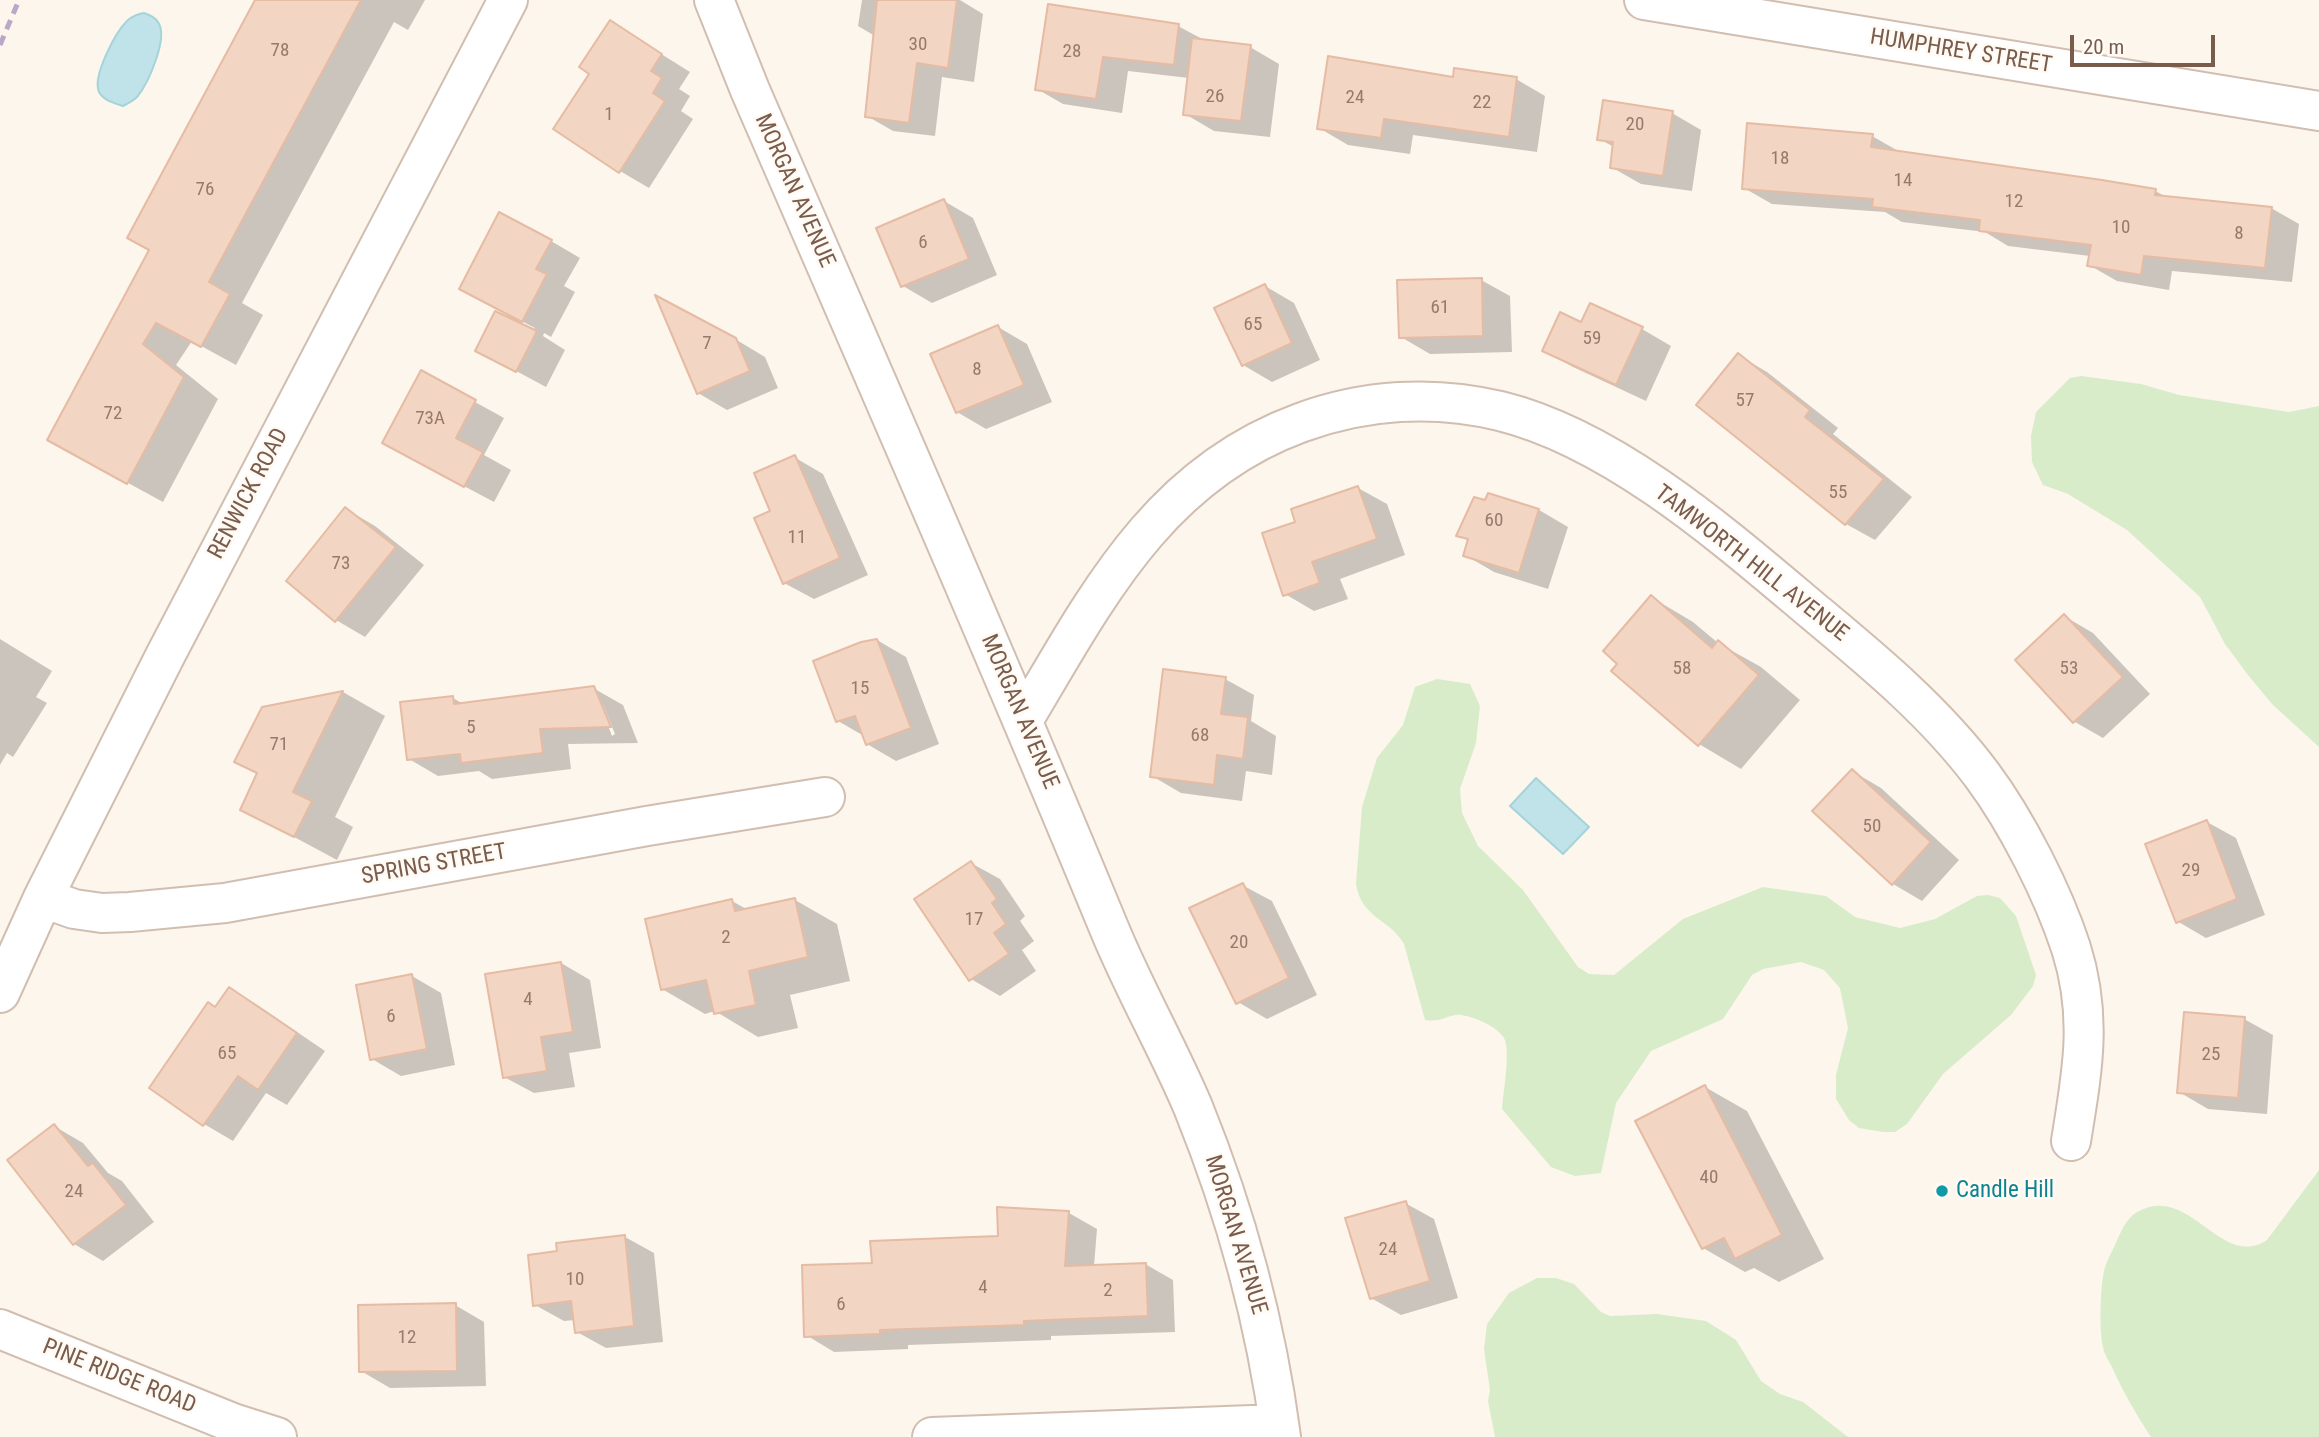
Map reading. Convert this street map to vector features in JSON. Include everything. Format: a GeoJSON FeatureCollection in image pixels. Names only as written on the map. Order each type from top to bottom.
{"type":"FeatureCollection","features":[{"type":"Feature","properties":{"kind":"street","name":"RENWICK ROAD"},"geometry":{"type":"LineString","coordinates":[[0,993],[43,898],[165,656],[508,0]]}},
{"type":"Feature","properties":{"kind":"street","name":"MORGAN AVENUE"},"geometry":{"type":"LineString","coordinates":[[714,0],[750,90],[1024,719],[1119,953],[1191,1103],[1210,1150],[1258,1304],[1280,1430]]}},
{"type":"Feature","properties":{"kind":"street","name":"HUMPHREY STREET"},"geometry":{"type":"LineString","coordinates":[[1644,0],[2319,111]]}},
{"type":"Feature","properties":{"kind":"street","name":"TAMWORTH HILL AVENUE"},"geometry":{"type":"LineString","coordinates":[[1024,719],[1094,601],[1139,540],[1194,485],[1246,449],[1301,422],[1374,404],[1448,402],[1503,412],[1529,420],[1586,444],[1655,486],[1744,552],[1882,668],[1935,720],[1982,775],[2013,823],[2038,872],[2060,919],[2077,973],[2085,1044],[2082,1083],[2071,1141]]}},
{"type":"Feature","properties":{"kind":"street","name":"SPRING STREET"},"geometry":{"type":"LineString","coordinates":[[43,898],[74,909],[102,913],[225,903],[647,826],[825,797]]}},
{"type":"Feature","properties":{"kind":"street","name":"PINE RIDGE ROAD"},"geometry":{"type":"LineString","coordinates":[[0,1329],[233,1423],[277,1437]]}},
{"type":"Feature","properties":{"kind":"street"},"geometry":{"type":"LineString","coordinates":[[932,1437],[1280,1430]]}},
{"type":"Feature","properties":{"kind":"green space"},"geometry":{"type":"Polygon","coordinates":[[[2081,376],[2141,384],[2179,395],[2289,412],[2319,406],[2319,747],[2272,704],[2248,675],[2225,644],[2200,597],[2127,530],[2068,494],[2043,485],[2032,462],[2031,436],[2036,412],[2070,378],[2081,376]]]}},
{"type":"Feature","properties":{"kind":"green space"},"geometry":{"type":"Polygon","coordinates":[[[1437,679],[1470,684],[1480,706],[1476,743],[1460,789],[1462,813],[1478,846],[1523,890],[1578,967],[1589,974],[1614,975],[1683,919],[1763,887],[1826,896],[1855,917],[1900,928],[1935,919],[1977,896],[2000,898],[2016,916],[2036,975],[2033,986],[2011,1015],[1943,1074],[1907,1124],[1895,1132],[1883,1132],[1859,1128],[1849,1120],[1836,1099],[1836,1075],[1848,1028],[1840,988],[1824,970],[1801,962],[1763,969],[1752,975],[1723,1019],[1651,1051],[1616,1103],[1601,1173],[1575,1176],[1551,1167],[1502,1109],[1507,1062],[1504,1038],[1491,1026],[1466,1016],[1425,1020],[1404,944],[1364,904],[1356,884],[1362,807],[1377,758],[1403,725],[1415,687],[1437,679]]]}},
{"type":"Feature","properties":{"kind":"green space"},"geometry":{"type":"Polygon","coordinates":[[[2319,1170],[2319,1437],[2151,1437],[2104,1352],[2102,1339],[2103,1275],[2126,1223],[2137,1212],[2156,1206],[2173,1208],[2220,1237],[2235,1244],[2250,1246],[2267,1240],[2319,1170]]]}},
{"type":"Feature","properties":{"kind":"green space"},"geometry":{"type":"Polygon","coordinates":[[[1537,1278],[1556,1278],[1574,1284],[1601,1312],[1610,1316],[1657,1314],[1706,1321],[1736,1340],[1761,1381],[1780,1394],[1803,1402],[1848,1437],[1495,1437],[1488,1401],[1490,1390],[1484,1349],[1487,1324],[1509,1293],[1537,1278]]]}},
{"type":"Feature","properties":{"kind":"water"},"geometry":{"type":"Polygon","coordinates":[[[144,13],[152,16],[161,29],[159,49],[142,91],[123,106],[101,95],[99,76],[106,54],[123,26],[132,17],[144,13]]]}},
{"type":"Feature","properties":{"kind":"water"},"geometry":{"type":"Polygon","coordinates":[[[1536,778],[1589,827],[1563,854],[1510,806],[1536,778]]]}},
{"type":"Feature","properties":{"kind":"building"},"geometry":{"type":"Polygon","coordinates":[[[255,0],[361,0],[209,282],[230,294],[201,347],[156,323],[143,344],[184,377],[127,484],[47,440],[149,250],[127,238],[255,0]]]}},
{"type":"Feature","properties":{"kind":"building"},"geometry":{"type":"Polygon","coordinates":[[[877,0],[957,0],[948,68],[917,63],[909,123],[865,117],[877,0]]]}},
{"type":"Feature","properties":{"kind":"building"},"geometry":{"type":"Polygon","coordinates":[[[1048,4],[1179,24],[1174,65],[1103,57],[1096,99],[1035,90],[1048,4]]]}},
{"type":"Feature","properties":{"kind":"building"},"geometry":{"type":"Polygon","coordinates":[[[610,20],[662,54],[651,71],[662,78],[653,93],[665,101],[619,173],[553,129],[589,74],[579,67],[610,20]]]}},
{"type":"Feature","properties":{"kind":"building"},"geometry":{"type":"Polygon","coordinates":[[[1192,38],[1251,45],[1241,121],[1183,115],[1192,38]]]}},
{"type":"Feature","properties":{"kind":"building"},"geometry":{"type":"Polygon","coordinates":[[[1328,56],[1453,77],[1454,68],[1517,77],[1509,137],[1384,119],[1381,138],[1317,129],[1328,56]]]}},
{"type":"Feature","properties":{"kind":"building"},"geometry":{"type":"Polygon","coordinates":[[[1603,100],[1673,111],[1663,176],[1610,168],[1613,142],[1597,140],[1603,100]]]}},
{"type":"Feature","properties":{"kind":"building"},"geometry":{"type":"Polygon","coordinates":[[[1747,123],[1873,134],[1871,147],[2156,189],[2155,195],[2272,207],[2265,268],[2144,256],[2141,275],[2087,266],[2091,245],[1979,231],[1980,220],[1872,207],[1873,199],[1742,189],[1747,123]]]}},
{"type":"Feature","properties":{"kind":"building"},"geometry":{"type":"Polygon","coordinates":[[[944,199],[969,259],[901,287],[876,228],[944,199]]]}},
{"type":"Feature","properties":{"kind":"building"},"geometry":{"type":"Polygon","coordinates":[[[499,212],[552,240],[536,269],[547,274],[522,322],[459,289],[499,212]]]}},
{"type":"Feature","properties":{"kind":"building"},"geometry":{"type":"Polygon","coordinates":[[[1482,278],[1483,336],[1399,338],[1397,280],[1482,278]]]}},
{"type":"Feature","properties":{"kind":"building"},"geometry":{"type":"Polygon","coordinates":[[[1265,284],[1292,343],[1242,366],[1214,308],[1265,284]]]}},
{"type":"Feature","properties":{"kind":"building"},"geometry":{"type":"Polygon","coordinates":[[[655,295],[736,338],[750,371],[697,394],[655,295]]]}},
{"type":"Feature","properties":{"kind":"building"},"geometry":{"type":"Polygon","coordinates":[[[1590,303],[1643,327],[1616,385],[1542,351],[1560,312],[1581,322],[1590,303]]]}},
{"type":"Feature","properties":{"kind":"building"},"geometry":{"type":"Polygon","coordinates":[[[495,311],[537,331],[516,372],[475,351],[495,311]]]}},
{"type":"Feature","properties":{"kind":"building"},"geometry":{"type":"Polygon","coordinates":[[[998,325],[1024,385],[956,413],[930,354],[998,325]]]}},
{"type":"Feature","properties":{"kind":"building"},"geometry":{"type":"Polygon","coordinates":[[[1738,353],[1810,410],[1805,417],[1884,479],[1845,525],[1696,405],[1738,353]]]}},
{"type":"Feature","properties":{"kind":"building"},"geometry":{"type":"Polygon","coordinates":[[[421,370],[476,400],[456,438],[483,452],[464,487],[382,443],[421,370]]]}},
{"type":"Feature","properties":{"kind":"building"},"geometry":{"type":"Polygon","coordinates":[[[795,455],[840,558],[783,584],[754,518],[770,511],[754,473],[795,455]]]}},
{"type":"Feature","properties":{"kind":"building"},"geometry":{"type":"Polygon","coordinates":[[[1358,486],[1377,539],[1312,562],[1320,583],[1283,596],[1262,533],[1295,522],[1291,509],[1358,486]]]}},
{"type":"Feature","properties":{"kind":"building"},"geometry":{"type":"Polygon","coordinates":[[[1488,493],[1539,509],[1519,573],[1463,556],[1468,539],[1456,536],[1474,497],[1485,500],[1488,493]]]}},
{"type":"Feature","properties":{"kind":"building"},"geometry":{"type":"Polygon","coordinates":[[[345,507],[396,547],[335,622],[286,581],[345,507]]]}},
{"type":"Feature","properties":{"kind":"building"},"geometry":{"type":"Polygon","coordinates":[[[1651,595],[1712,648],[1718,640],[1759,675],[1698,746],[1611,671],[1617,664],[1603,651],[1651,595]]]}},
{"type":"Feature","properties":{"kind":"building"},"geometry":{"type":"Polygon","coordinates":[[[2064,614],[2123,677],[2073,723],[2015,660],[2064,614]]]}},
{"type":"Feature","properties":{"kind":"building"},"geometry":{"type":"Polygon","coordinates":[[[877,639],[911,728],[866,745],[855,716],[836,722],[813,661],[861,642],[877,639]]]}},
{"type":"Feature","properties":{"kind":"building"},"geometry":{"type":"Polygon","coordinates":[[[1163,669],[1226,677],[1221,714],[1248,717],[1243,759],[1217,755],[1214,785],[1150,777],[1163,669]]]}},
{"type":"Feature","properties":{"kind":"building"},"geometry":{"type":"Polygon","coordinates":[[[594,686],[611,727],[540,729],[543,753],[461,763],[460,754],[407,760],[400,702],[453,696],[454,704],[594,686]]]}},
{"type":"Feature","properties":{"kind":"building"},"geometry":{"type":"Polygon","coordinates":[[[343,691],[293,792],[312,801],[294,837],[240,810],[257,773],[234,762],[262,707],[343,691]]]}},
{"type":"Feature","properties":{"kind":"building"},"geometry":{"type":"Polygon","coordinates":[[[1852,769],[1931,842],[1892,885],[1812,811],[1852,769]]]}},
{"type":"Feature","properties":{"kind":"building"},"geometry":{"type":"Polygon","coordinates":[[[2207,820],[2237,899],[2176,923],[2145,844],[2207,820]]]}},
{"type":"Feature","properties":{"kind":"building"},"geometry":{"type":"Polygon","coordinates":[[[971,861],[997,899],[992,903],[1006,924],[994,933],[1009,954],[969,981],[914,899],[971,861]]]}},
{"type":"Feature","properties":{"kind":"building"},"geometry":{"type":"Polygon","coordinates":[[[1243,883],[1289,978],[1236,1004],[1189,908],[1243,883]]]}},
{"type":"Feature","properties":{"kind":"building"},"geometry":{"type":"Polygon","coordinates":[[[795,898],[808,957],[749,971],[756,1005],[714,1014],[706,980],[661,990],[645,919],[732,899],[735,911],[795,898]]]}},
{"type":"Feature","properties":{"kind":"building"},"geometry":{"type":"Polygon","coordinates":[[[561,962],[573,1032],[541,1037],[547,1071],[503,1078],[485,974],[561,962]]]}},
{"type":"Feature","properties":{"kind":"building"},"geometry":{"type":"Polygon","coordinates":[[[412,974],[427,1049],[370,1060],[356,985],[412,974]]]}},
{"type":"Feature","properties":{"kind":"building"},"geometry":{"type":"Polygon","coordinates":[[[229,987],[297,1033],[258,1090],[238,1076],[203,1126],[149,1088],[208,1002],[215,1007],[229,987]]]}},
{"type":"Feature","properties":{"kind":"building"},"geometry":{"type":"Polygon","coordinates":[[[2184,1012],[2245,1017],[2238,1098],[2177,1093],[2184,1012]]]}},
{"type":"Feature","properties":{"kind":"building"},"geometry":{"type":"Polygon","coordinates":[[[1705,1085],[1782,1235],[1735,1259],[1724,1238],[1702,1249],[1635,1121],[1705,1085]]]}},
{"type":"Feature","properties":{"kind":"building"},"geometry":{"type":"Polygon","coordinates":[[[54,1124],[88,1166],[93,1163],[126,1205],[73,1245],[7,1160],[54,1124]]]}},
{"type":"Feature","properties":{"kind":"building"},"geometry":{"type":"Polygon","coordinates":[[[1406,1201],[1430,1281],[1370,1299],[1345,1218],[1406,1201]]]}},
{"type":"Feature","properties":{"kind":"building"},"geometry":{"type":"Polygon","coordinates":[[[997,1207],[1069,1211],[1065,1266],[1146,1263],[1148,1316],[1024,1321],[1024,1325],[880,1330],[880,1334],[804,1337],[802,1265],[872,1263],[870,1241],[998,1236],[997,1207]]]}},
{"type":"Feature","properties":{"kind":"building"},"geometry":{"type":"Polygon","coordinates":[[[625,1235],[634,1326],[575,1333],[571,1301],[533,1306],[528,1255],[557,1251],[556,1243],[625,1235]]]}},
{"type":"Feature","properties":{"kind":"building"},"geometry":{"type":"Polygon","coordinates":[[[456,1303],[457,1371],[359,1372],[358,1305],[456,1303]]]}},
{"type":"Feature","properties":{"kind":"railway"},"geometry":{"type":"LineString","coordinates":[[0,45],[19,0]]}},
{"type":"Feature","properties":{"kind":"place","name":"Candle Hill"},"geometry":{"type":"Point","coordinates":[1942,1191]}}]}
